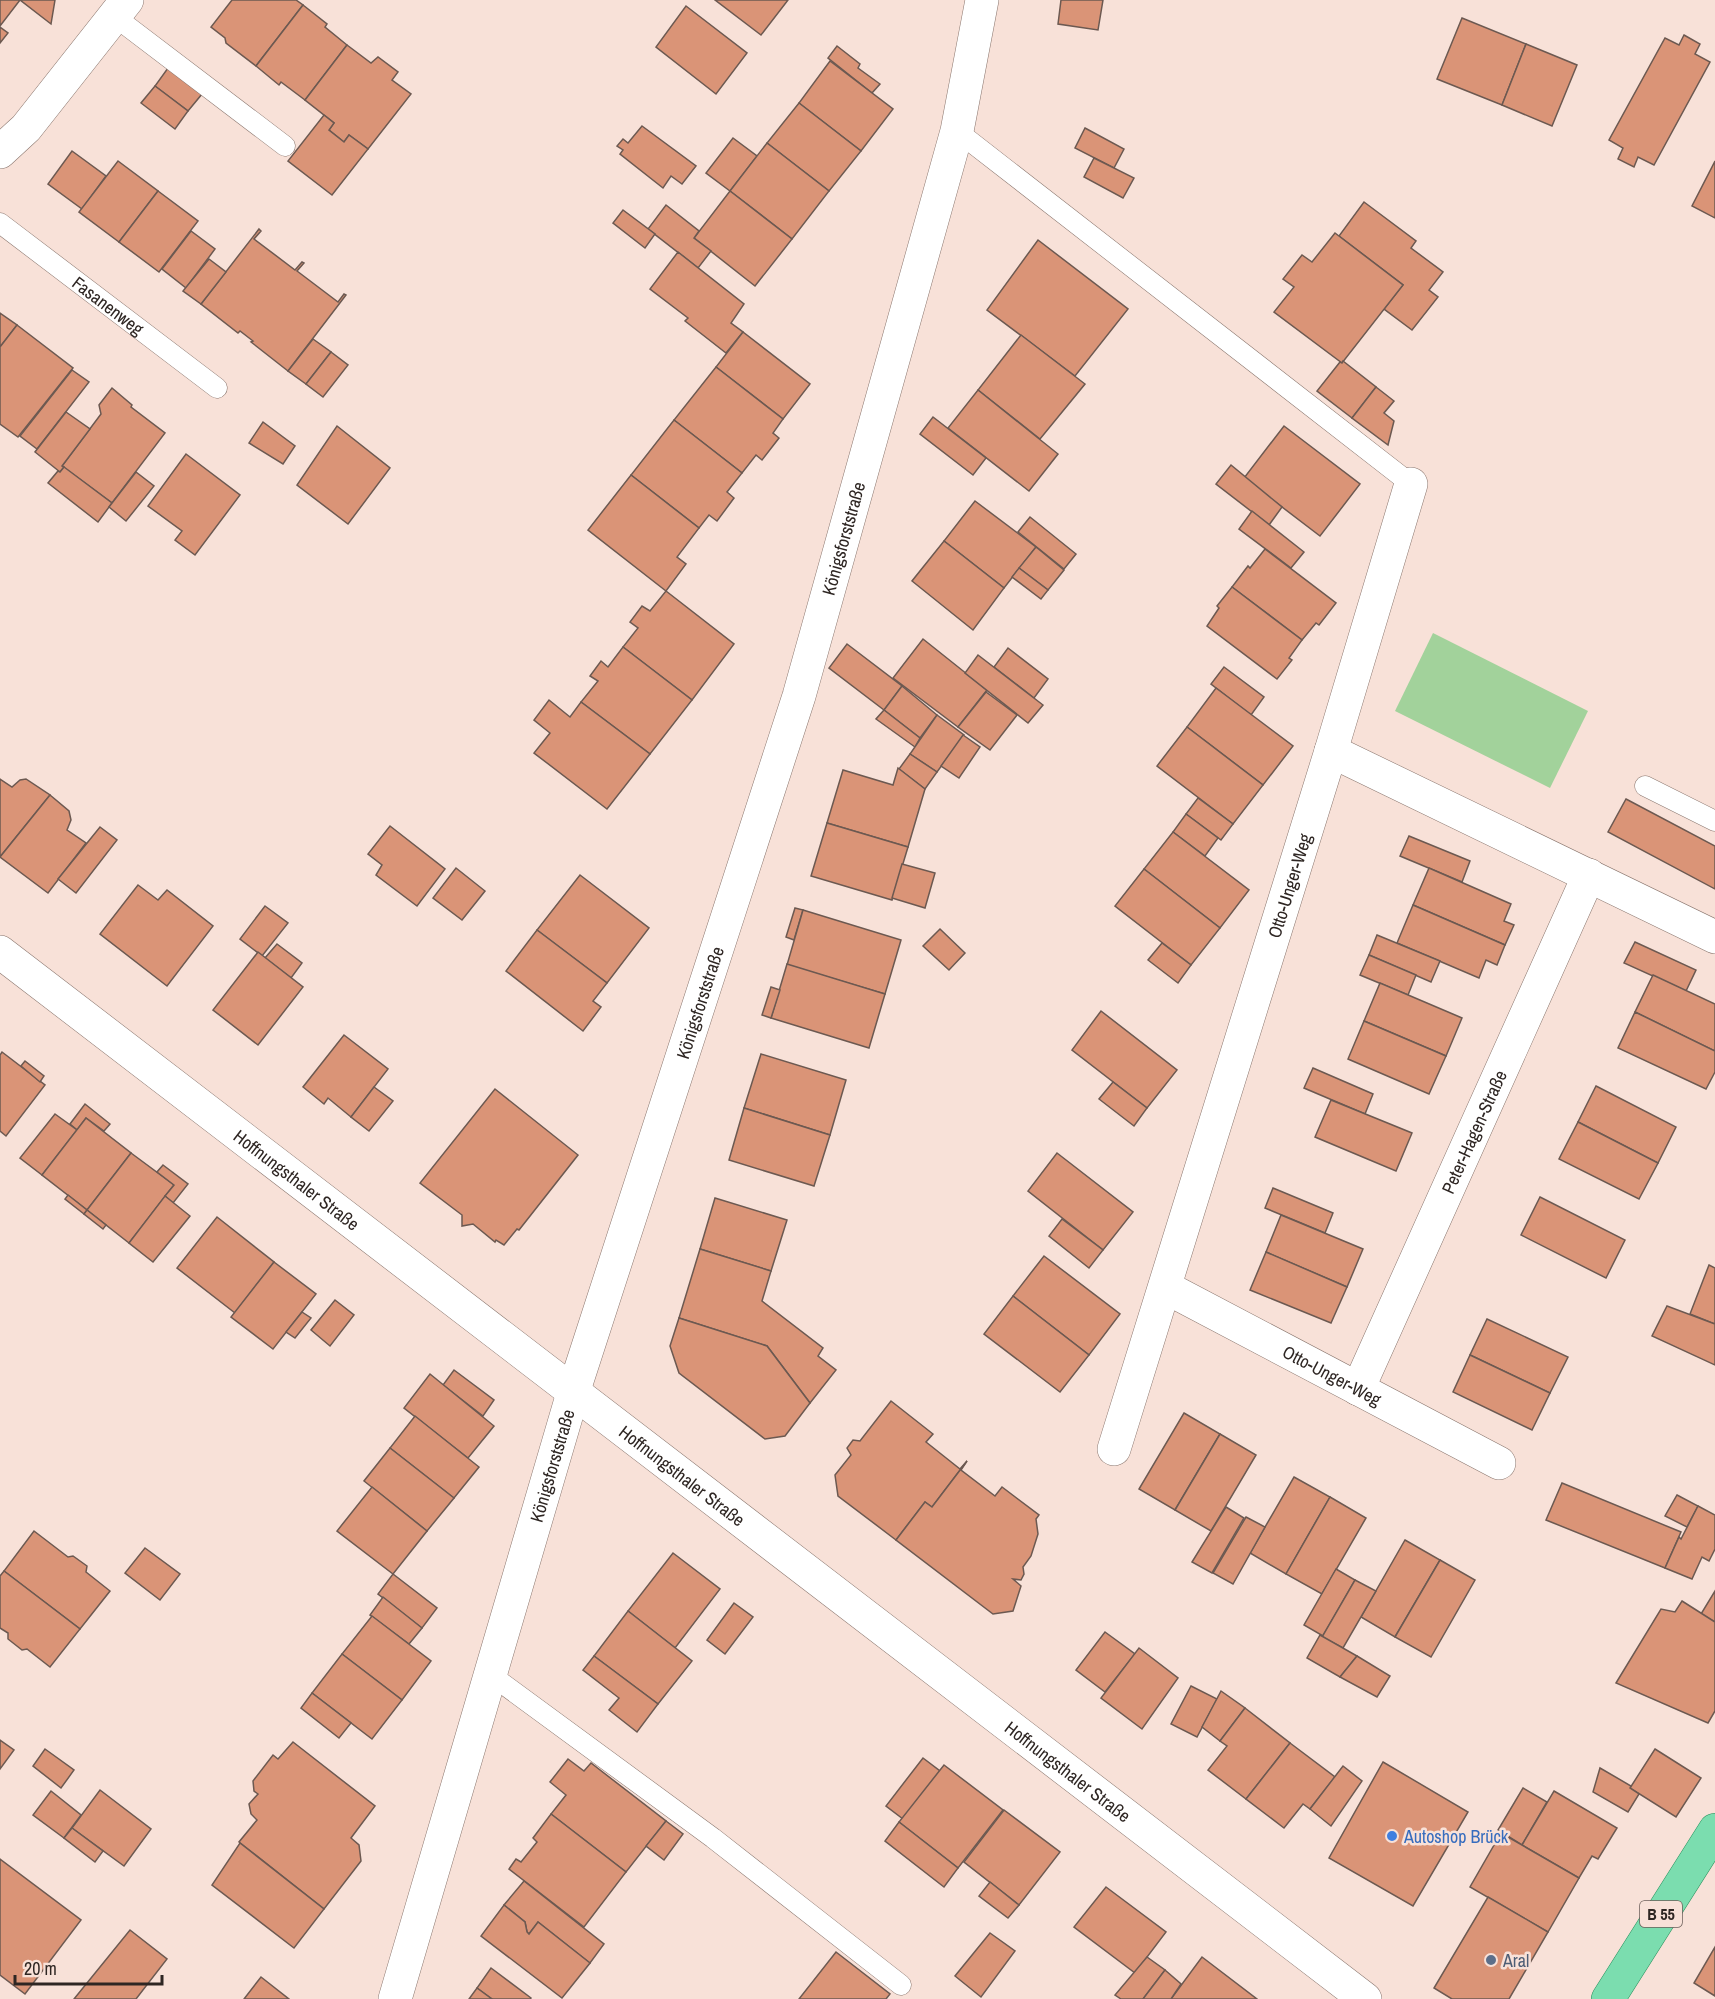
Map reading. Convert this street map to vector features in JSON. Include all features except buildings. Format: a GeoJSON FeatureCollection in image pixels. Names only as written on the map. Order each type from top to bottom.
{"type":"FeatureCollection","features":[{"type":"Feature","properties":{"kind":"main road","name":"B 55"},"geometry":{"type":"LineString","coordinates":[[1608,1999],[1715,1830]]}},
{"type":"Feature","properties":{"kind":"street","name":"Königsforststraße"},"geometry":{"type":"LineString","coordinates":[[394,1999],[573,1393],[799,696],[957,131],[982,0]]}},
{"type":"Feature","properties":{"kind":"street"},"geometry":{"type":"LineString","coordinates":[[0,152],[26,128],[121,8]]}},
{"type":"Feature","properties":{"kind":"street","name":"Otto-Unger-Weg"},"geometry":{"type":"LineString","coordinates":[[1114,1449],[1331,751],[1411,484]]}},
{"type":"Feature","properties":{"kind":"street"},"geometry":{"type":"LineString","coordinates":[[1331,751],[1715,937]]}},
{"type":"Feature","properties":{"kind":"street","name":"Peter-Hagen-Straße"},"geometry":{"type":"LineString","coordinates":[[1358,1389],[1589,875]]}},
{"type":"Feature","properties":{"kind":"street","name":"Hoffnungsthaler Straße"},"geometry":{"type":"LineString","coordinates":[[0,952],[1365,1999]]}},
{"type":"Feature","properties":{"kind":"street","name":"Otto-Unger-Weg"},"geometry":{"type":"LineString","coordinates":[[1165,1287],[1499,1463]]}},
{"type":"Feature","properties":{"kind":"lane"},"geometry":{"type":"LineString","coordinates":[[121,8],[285,146]]}},
{"type":"Feature","properties":{"kind":"lane"},"geometry":{"type":"LineString","coordinates":[[957,131],[1411,484]]}},
{"type":"Feature","properties":{"kind":"lane","name":"Fasanenweg"},"geometry":{"type":"LineString","coordinates":[[0,223],[217,388]]}},
{"type":"Feature","properties":{"kind":"lane"},"geometry":{"type":"LineString","coordinates":[[1645,786],[1715,821]]}},
{"type":"Feature","properties":{"kind":"lane"},"geometry":{"type":"LineString","coordinates":[[491,1675],[713,1838],[901,1985]]}},
{"type":"Feature","properties":{"kind":"green space"},"geometry":{"type":"Polygon","coordinates":[[[1433,633],[1588,711],[1550,788],[1395,711],[1433,633]]]}},
{"type":"Feature","properties":{"kind":"place","name":"Autoshop Brück"},"geometry":{"type":"Point","coordinates":[1392,1836]}},
{"type":"Feature","properties":{"kind":"place","name":"Aral"},"geometry":{"type":"Point","coordinates":[1491,1960]}}]}
